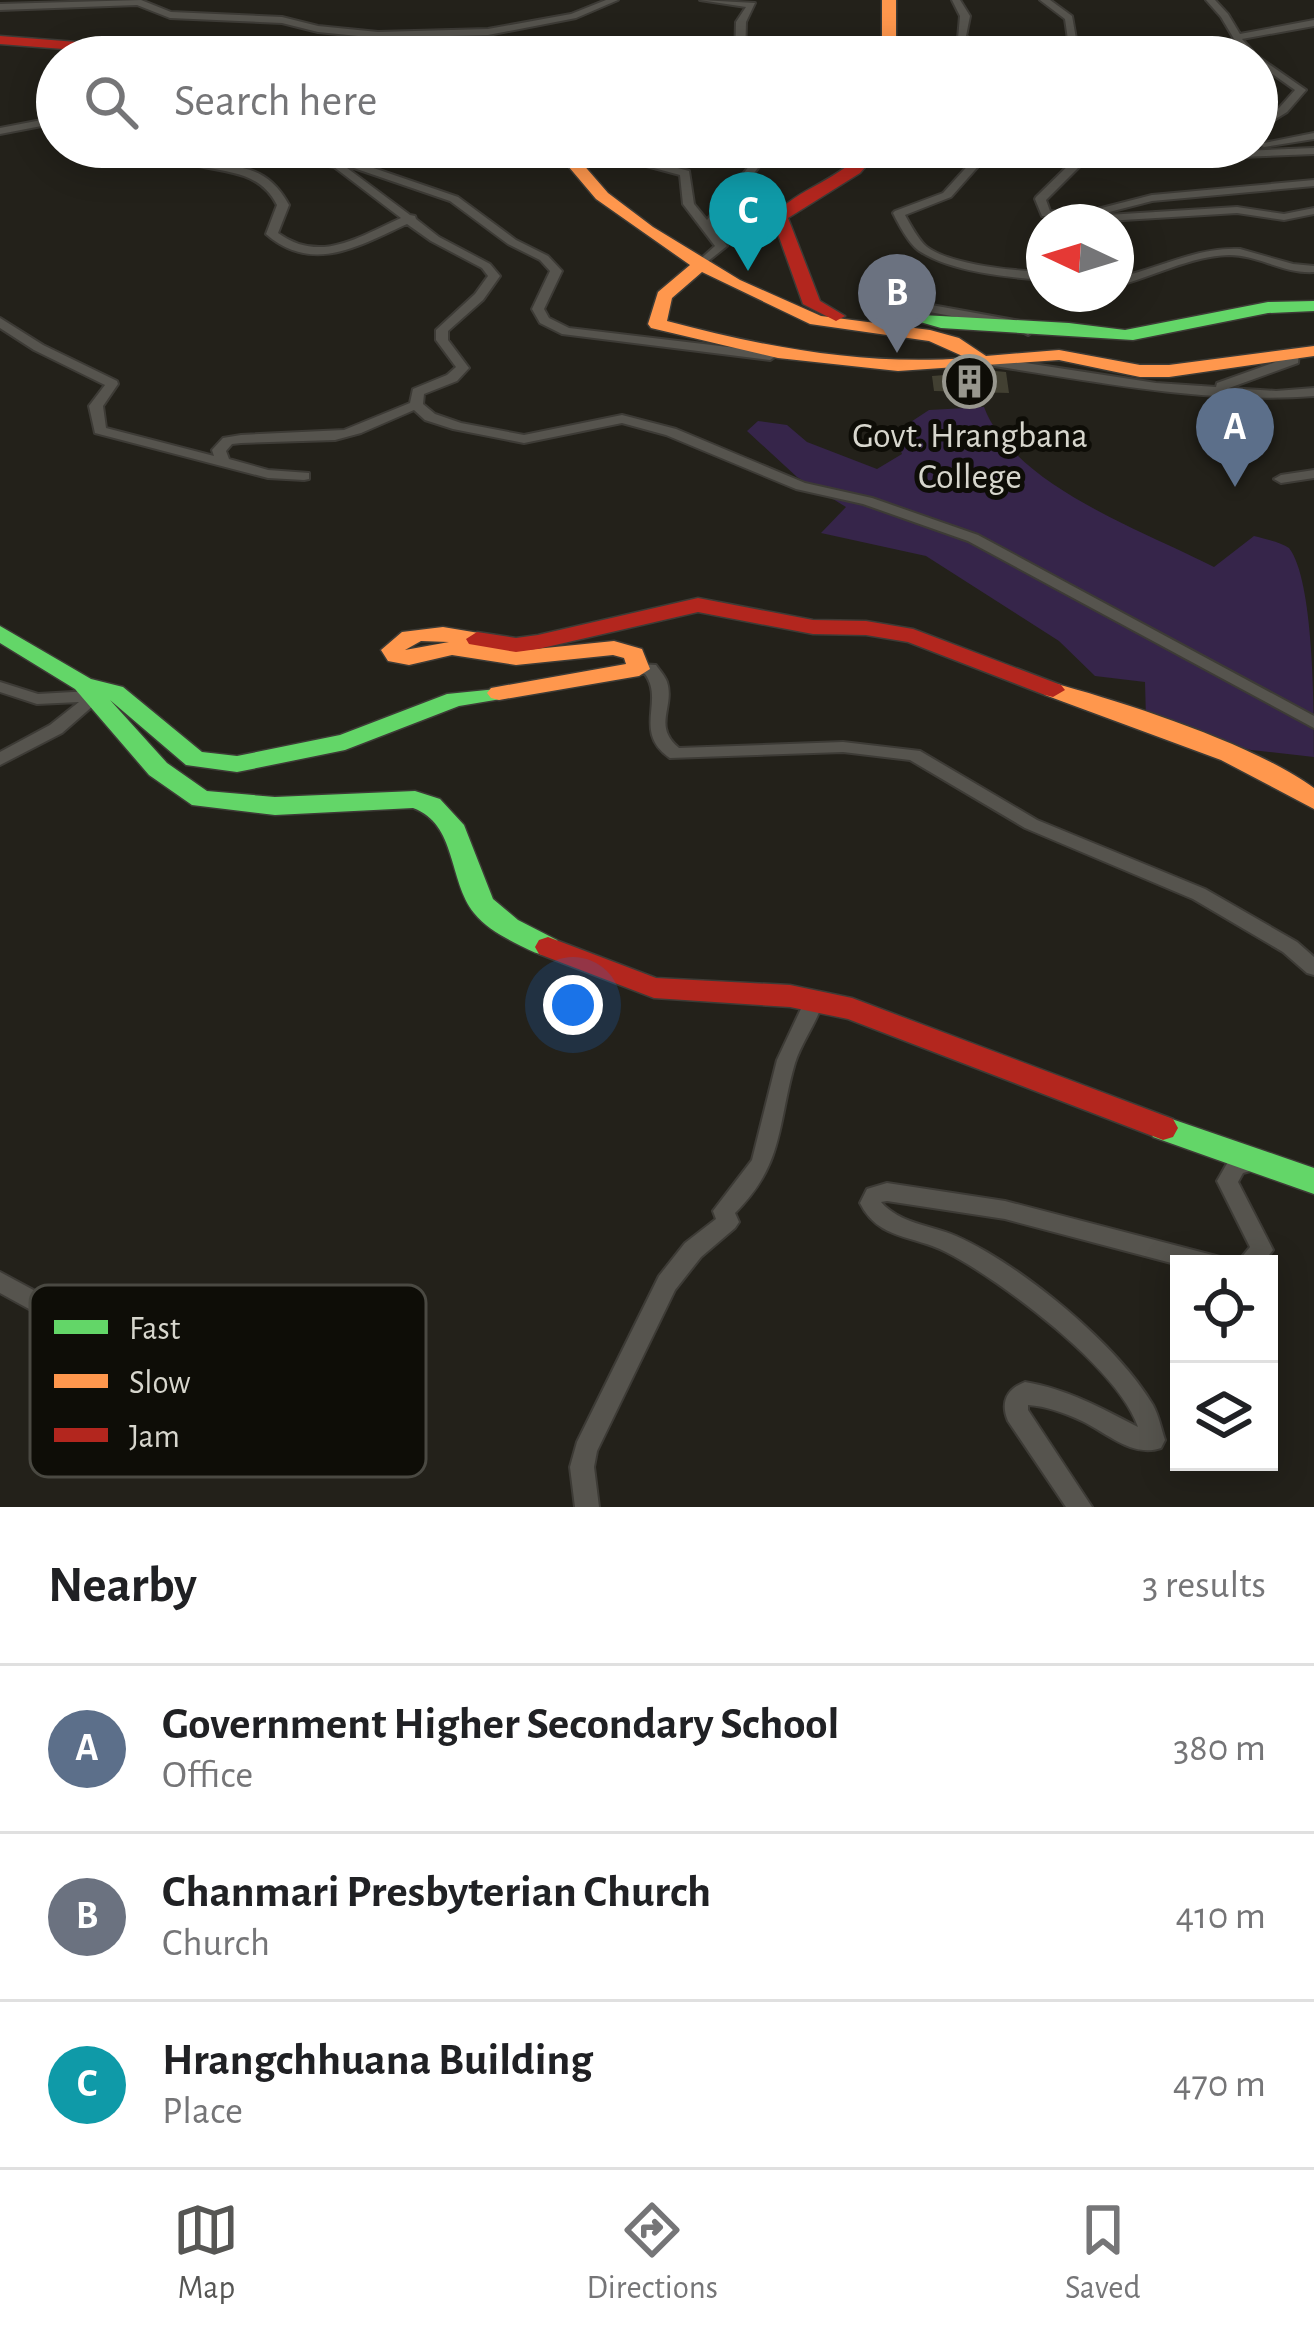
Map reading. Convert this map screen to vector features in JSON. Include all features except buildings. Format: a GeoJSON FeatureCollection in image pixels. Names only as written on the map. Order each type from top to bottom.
{"type":"FeatureCollection","features":[{"type":"Feature","properties":{"kind":"main road"},"geometry":{"type":"LineString","coordinates":[[889,0],[889,36]]}},
{"type":"Feature","properties":{"kind":"main road"},"geometry":{"type":"LineString","coordinates":[[0,40],[36,43]]}},
{"type":"Feature","properties":{"kind":"main road"},"geometry":{"type":"LineString","coordinates":[[579,168],[611,204],[702,263],[820,321],[936,337],[986,362]]}},
{"type":"Feature","properties":{"kind":"main road"},"geometry":{"type":"LineString","coordinates":[[859,168],[799,197],[780,217],[812,304],[835,315],[1029,332],[1069,328],[1130,336],[1247,308],[1281,303],[1314,306]]}},
{"type":"Feature","properties":{"kind":"main road"},"geometry":{"type":"LineString","coordinates":[[702,263],[662,296],[655,312],[657,324],[765,348],[783,357],[888,371],[1060,356],[1140,371],[1169,371],[1304,352]]}},
{"type":"Feature","properties":{"kind":"main road"},"geometry":{"type":"LineString","coordinates":[[89,693],[115,692],[195,758],[237,764],[313,751],[455,699],[578,683],[638,669],[634,654],[614,648],[516,658],[452,648],[409,658],[396,656],[392,650],[401,640],[429,632],[516,645],[698,604],[813,628],[866,628],[913,636],[1247,764],[1304,790],[1314,801]]}},
{"type":"Feature","properties":{"kind":"main road"},"geometry":{"type":"LineString","coordinates":[[0,633],[89,693],[158,770],[201,799],[246,806],[415,799],[436,804],[452,820],[479,902],[522,934],[579,961],[654,988],[814,1000],[881,1018],[1136,1120],[1314,1181]]}},
{"type":"Feature","properties":{"kind":"street"},"geometry":{"type":"LineString","coordinates":[[0,7],[138,2],[170,15],[282,20],[318,29],[378,34],[488,32],[573,16],[614,0]]}},
{"type":"Feature","properties":{"kind":"street"},"geometry":{"type":"LineString","coordinates":[[704,0],[752,4],[741,22],[741,36]]}},
{"type":"Feature","properties":{"kind":"street"},"geometry":{"type":"LineString","coordinates":[[956,0],[965,16],[961,36]]}},
{"type":"Feature","properties":{"kind":"street"},"geometry":{"type":"LineString","coordinates":[[1044,0],[1069,18],[1071,36]]}},
{"type":"Feature","properties":{"kind":"street"},"geometry":{"type":"LineString","coordinates":[[1210,0],[1230,16],[1237,36]]}},
{"type":"Feature","properties":{"kind":"street"},"geometry":{"type":"LineString","coordinates":[[1248,36],[1314,23]]}},
{"type":"Feature","properties":{"kind":"street"},"geometry":{"type":"LineString","coordinates":[[1278,74],[1301,90],[1278,113]]}},
{"type":"Feature","properties":{"kind":"street"},"geometry":{"type":"LineString","coordinates":[[0,131],[36,124]]}},
{"type":"Feature","properties":{"kind":"street"},"geometry":{"type":"LineString","coordinates":[[1278,142],[1314,136]]}},
{"type":"Feature","properties":{"kind":"street"},"geometry":{"type":"LineString","coordinates":[[1278,153],[1314,152]]}},
{"type":"Feature","properties":{"kind":"street"},"geometry":{"type":"LineString","coordinates":[[229,168],[266,181],[284,205],[272,234],[307,251],[325,254],[410,218]]}},
{"type":"Feature","properties":{"kind":"street"},"geometry":{"type":"LineString","coordinates":[[341,168],[365,190],[435,238],[487,266],[494,276],[479,298],[442,330],[442,340],[460,362],[460,374],[418,392],[416,406]]}},
{"type":"Feature","properties":{"kind":"street"},"geometry":{"type":"LineString","coordinates":[[364,168],[454,199],[512,242],[544,258],[556,272],[538,309],[544,320],[566,331],[783,357]]}},
{"type":"Feature","properties":{"kind":"street"},"geometry":{"type":"LineString","coordinates":[[666,168],[685,173],[689,204],[710,225],[722,249],[702,263]]}},
{"type":"Feature","properties":{"kind":"street"},"geometry":{"type":"LineString","coordinates":[[710,225],[753,168]]}},
{"type":"Feature","properties":{"kind":"street"},"geometry":{"type":"LineString","coordinates":[[971,168],[947,195],[907,208],[899,213],[900,218],[915,233],[920,248],[931,253],[988,273],[1026,275]]}},
{"type":"Feature","properties":{"kind":"street"},"geometry":{"type":"LineString","coordinates":[[1042,204],[1040,199],[1070,168]]}},
{"type":"Feature","properties":{"kind":"street"},"geometry":{"type":"LineString","coordinates":[[1129,204],[1314,182]]}},
{"type":"Feature","properties":{"kind":"street"},"geometry":{"type":"LineString","coordinates":[[1134,214],[1237,210],[1284,218],[1314,211]]}},
{"type":"Feature","properties":{"kind":"street"},"geometry":{"type":"LineString","coordinates":[[1134,277],[1221,252],[1251,254],[1297,270],[1314,269]]}},
{"type":"Feature","properties":{"kind":"street"},"geometry":{"type":"LineString","coordinates":[[871,292],[913,305],[1016,324],[1029,332]]}},
{"type":"Feature","properties":{"kind":"street"},"geometry":{"type":"LineString","coordinates":[[0,322],[28,342],[112,384],[96,406],[100,430],[268,474],[304,476]]}},
{"type":"Feature","properties":{"kind":"street"},"geometry":{"type":"LineString","coordinates":[[1215,388],[1294,360],[1304,352]]}},
{"type":"Feature","properties":{"kind":"street"},"geometry":{"type":"LineString","coordinates":[[986,362],[1156,387],[1252,394],[1314,392]]}},
{"type":"Feature","properties":{"kind":"street"},"geometry":{"type":"LineString","coordinates":[[224,462],[219,450],[228,441],[331,437],[367,430],[394,411],[416,406]]}},
{"type":"Feature","properties":{"kind":"street"},"geometry":{"type":"LineString","coordinates":[[416,406],[430,417],[458,426],[524,439],[622,419],[670,432],[801,486],[867,501],[974,538],[1314,722]]}},
{"type":"Feature","properties":{"kind":"street"},"geometry":{"type":"LineString","coordinates":[[1281,479],[1314,474]]}},
{"type":"Feature","properties":{"kind":"street"},"geometry":{"type":"LineString","coordinates":[[638,669],[650,669],[660,682],[656,732],[667,750],[676,754],[718,756],[776,747],[843,747],[914,755],[1030,824],[1198,894],[1290,947],[1314,968]]}},
{"type":"Feature","properties":{"kind":"street"},"geometry":{"type":"LineString","coordinates":[[0,687],[37,699],[89,693]]}},
{"type":"Feature","properties":{"kind":"street"},"geometry":{"type":"LineString","coordinates":[[0,759],[56,729],[89,693]]}},
{"type":"Feature","properties":{"kind":"street"},"geometry":{"type":"LineString","coordinates":[[587,1507],[585,1450],[667,1282],[693,1250],[728,1222],[724,1211],[766,1159],[783,1071],[814,1000]]}},
{"type":"Feature","properties":{"kind":"street"},"geometry":{"type":"LineString","coordinates":[[1257,1255],[1262,1250],[1250,1221],[1232,1200],[1227,1181],[1236,1166],[1260,1161]]}},
{"type":"Feature","properties":{"kind":"street"},"geometry":{"type":"LineString","coordinates":[[1080,1507],[1016,1413],[1016,1400],[1025,1393],[1049,1398],[1101,1419],[1125,1435],[1153,1440],[1153,1426],[1143,1408],[1099,1354],[1050,1312],[955,1245],[882,1219],[870,1203],[874,1195],[887,1192],[1006,1210],[1178,1255]]}},
{"type":"Feature","properties":{"kind":"street"},"geometry":{"type":"LineString","coordinates":[[0,1282],[30,1299]]}},
{"type":"Feature","properties":{"kind":"shaded area"},"geometry":{"type":"Polygon","coordinates":[[[984,407],[1022,460],[1051,483],[1214,567],[1254,536],[1289,548],[1308,615],[1314,757],[1251,750],[1146,719],[1145,682],[1095,676],[1059,641],[926,556],[821,533],[846,507],[797,477],[747,431],[758,421],[787,425],[807,442],[877,469],[902,454],[894,433],[929,410],[984,407]]]}},
{"type":"Feature","properties":{"kind":"traffic: fast"},"geometry":{"type":"LineString","coordinates":[[922,320],[1125,335],[1268,307],[1314,306]]}},
{"type":"Feature","properties":{"kind":"traffic: fast"},"geometry":{"type":"LineString","coordinates":[[0,633],[83,684],[158,769],[201,799],[275,806],[415,799],[431,805],[452,825],[483,906],[509,927],[548,947]]}},
{"type":"Feature","properties":{"kind":"traffic: fast"},"geometry":{"type":"LineString","coordinates":[[83,684],[115,692],[195,759],[237,764],[345,742],[455,699],[499,693]]}},
{"type":"Feature","properties":{"kind":"traffic: fast"},"geometry":{"type":"LineString","coordinates":[[1163,1128],[1314,1181]]}},
{"type":"Feature","properties":{"kind":"traffic: slow"},"geometry":{"type":"LineString","coordinates":[[889,0],[889,36]]}},
{"type":"Feature","properties":{"kind":"traffic: slow"},"geometry":{"type":"LineString","coordinates":[[578,168],[602,196],[647,231],[791,311],[833,324],[930,336],[970,350],[981,362],[1059,355],[1140,371],[1169,371],[1314,351]]}},
{"type":"Feature","properties":{"kind":"traffic: slow"},"geometry":{"type":"LineString","coordinates":[[702,263],[664,296],[657,324],[738,344],[858,364],[981,362]]}},
{"type":"Feature","properties":{"kind":"traffic: slow"},"geometry":{"type":"LineString","coordinates":[[477,639],[421,634],[392,650],[396,656],[409,658],[452,648],[516,658],[614,648],[634,654],[639,669],[499,693]]}},
{"type":"Feature","properties":{"kind":"traffic: slow"},"geometry":{"type":"LineString","coordinates":[[1053,690],[1230,755],[1265,770],[1314,801]]}},
{"type":"Feature","properties":{"kind":"traffic: jam"},"geometry":{"type":"LineString","coordinates":[[0,40],[36,43]]}},
{"type":"Feature","properties":{"kind":"traffic: jam"},"geometry":{"type":"LineString","coordinates":[[836,316],[812,304],[780,217],[856,168]]}},
{"type":"Feature","properties":{"kind":"traffic: jam"},"geometry":{"type":"LineString","coordinates":[[477,639],[516,645],[538,642],[698,605],[813,627],[866,628],[913,636],[1053,690]]}},
{"type":"Feature","properties":{"kind":"traffic: jam"},"geometry":{"type":"LineString","coordinates":[[548,947],[654,988],[790,996],[852,1009],[1163,1128]]}},
{"type":"Feature","properties":{"kind":"place","name":"Hrangchhuana Building"},"geometry":{"type":"Point","coordinates":[748,271]}},
{"type":"Feature","properties":{"kind":"place","name":"Chanmari Presbyterian Church"},"geometry":{"type":"Point","coordinates":[897,353]}},
{"type":"Feature","properties":{"kind":"place","name":"Govt. Hrangbana College"},"geometry":{"type":"Point","coordinates":[970,381]}},
{"type":"Feature","properties":{"kind":"place","name":"Government Higher Secondary School"},"geometry":{"type":"Point","coordinates":[1235,487]}}]}
